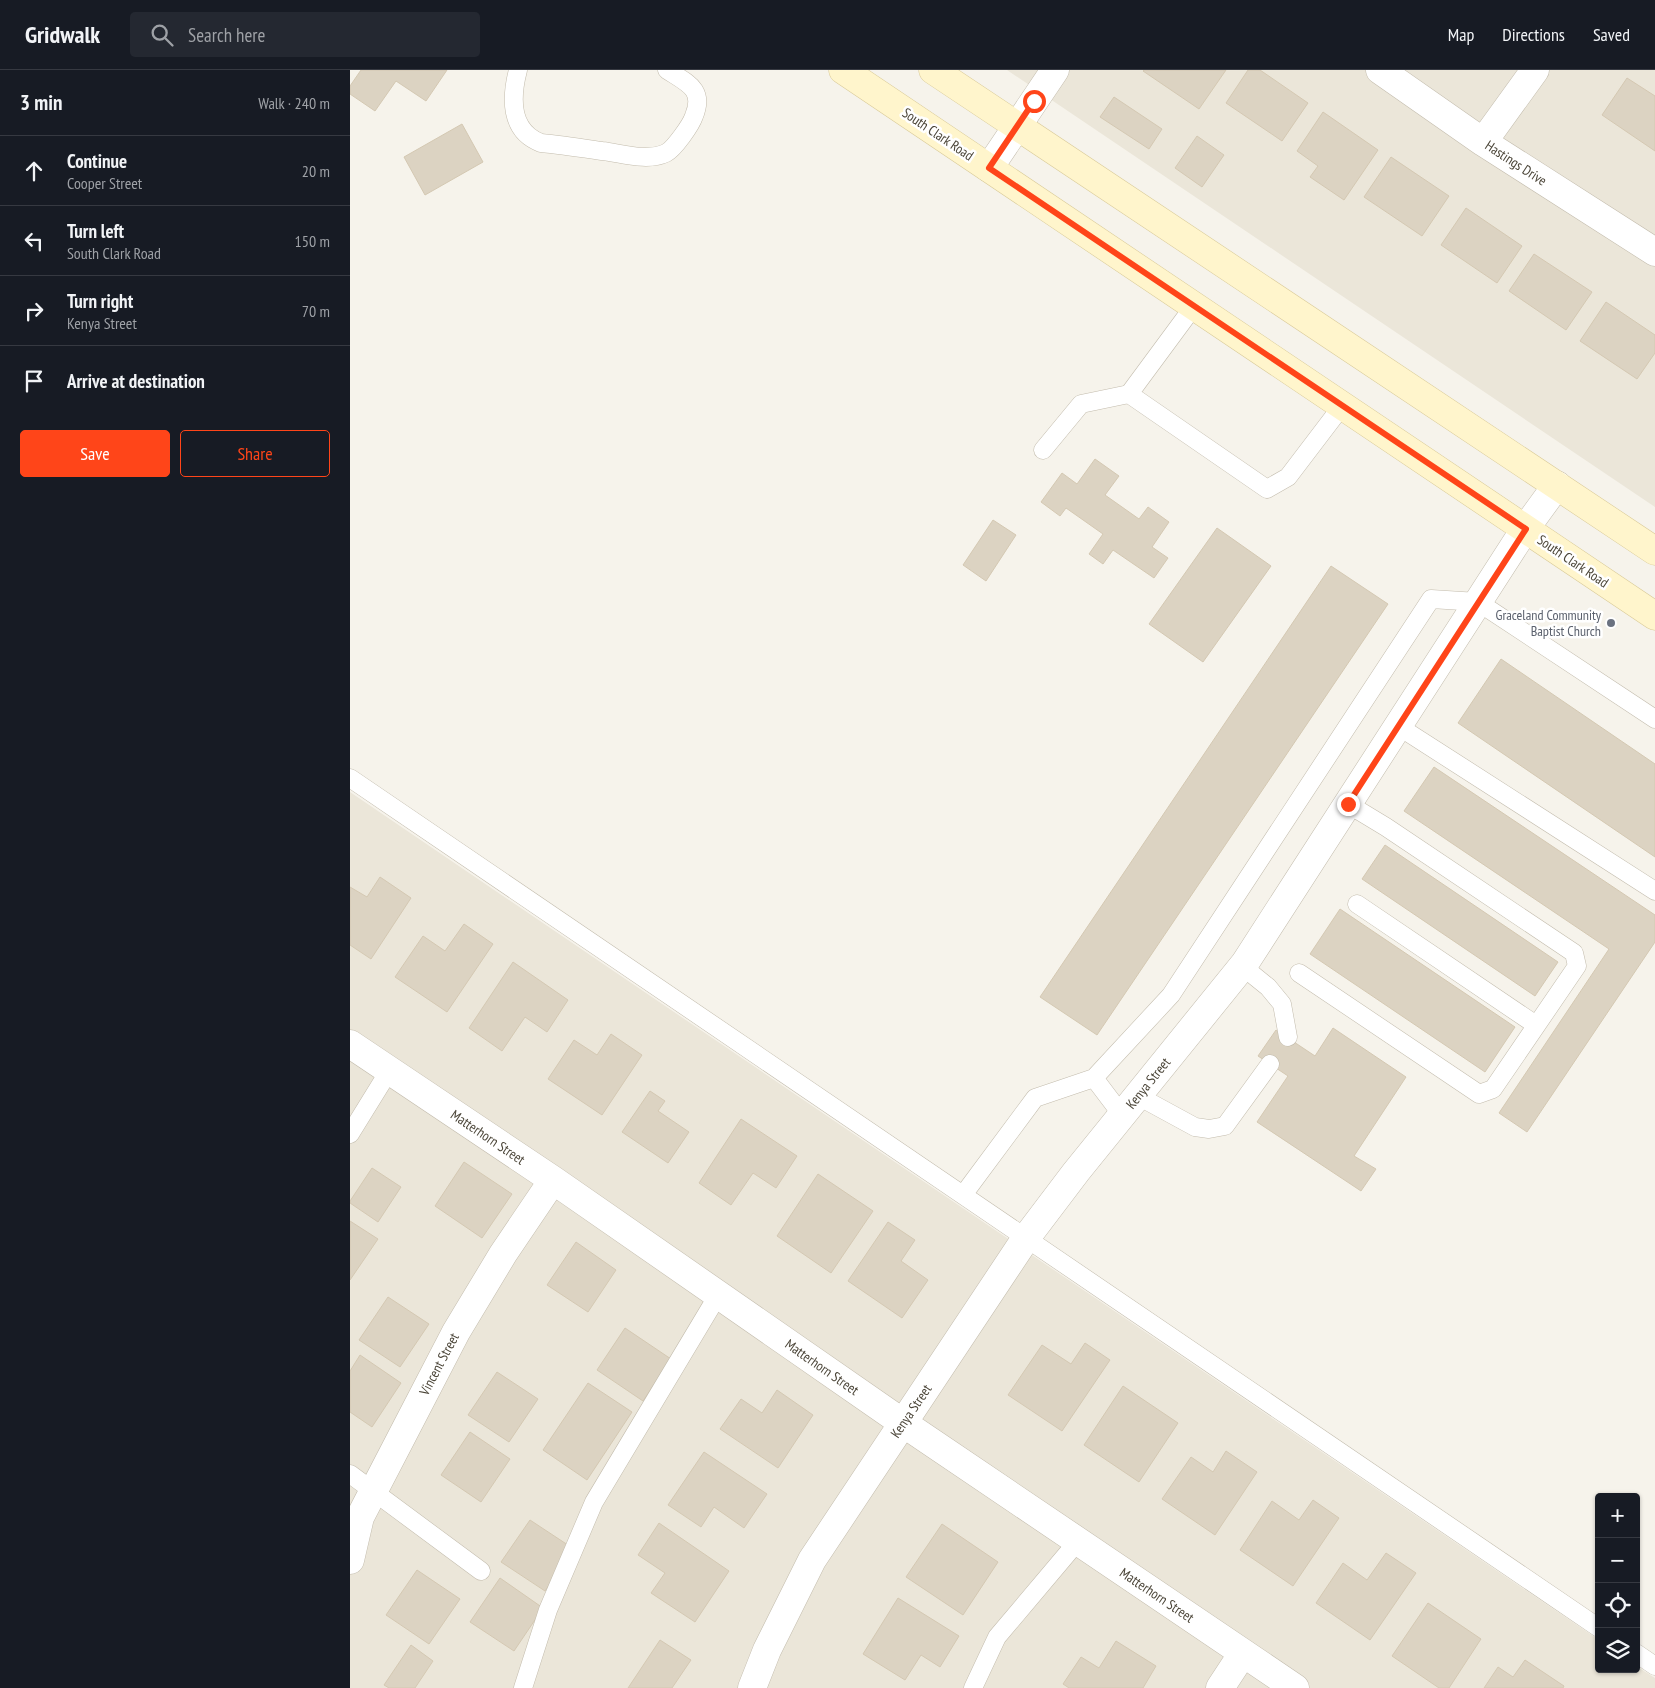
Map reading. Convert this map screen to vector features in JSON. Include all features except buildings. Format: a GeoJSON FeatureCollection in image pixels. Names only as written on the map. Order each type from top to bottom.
{"type":"FeatureCollection","features":[{"type":"Feature","properties":{"kind":"main road","name":"South Clark Road"},"geometry":{"type":"LineString","coordinates":[[843,70],[1655,616]]}},
{"type":"Feature","properties":{"kind":"main road"},"geometry":{"type":"LineString","coordinates":[[933,70],[1655,551]]}},
{"type":"Feature","properties":{"kind":"street"},"geometry":{"type":"LineString","coordinates":[[989,168],[1055,70]]}},
{"type":"Feature","properties":{"kind":"street","name":"Hastings Drive"},"geometry":{"type":"LineString","coordinates":[[1380,70],[1483,142],[1655,252]]}},
{"type":"Feature","properties":{"kind":"street"},"geometry":{"type":"LineString","coordinates":[[1483,142],[1536,70]]}},
{"type":"Feature","properties":{"kind":"street","name":"Kenya Street"},"geometry":{"type":"LineString","coordinates":[[752,1688],[767,1650],[812,1560],[1026,1238],[1076,1172],[1242,966],[1478,602],[1557,485]]}},
{"type":"Feature","properties":{"kind":"street","name":"Matterhorn Street"},"geometry":{"type":"LineString","coordinates":[[350,1044],[553,1180],[903,1423],[1295,1688]]}},
{"type":"Feature","properties":{"kind":"street","name":"Vincent Street"},"geometry":{"type":"LineString","coordinates":[[350,1560],[360,1517],[456,1332],[503,1254],[553,1180]]}},
{"type":"Feature","properties":{"kind":"street"},"geometry":{"type":"LineString","coordinates":[[1220,1688],[1243,1653]]}},
{"type":"Feature","properties":{"kind":"lane"},"geometry":{"type":"LineString","coordinates":[[518,70],[514,86],[513,109],[522,130],[532,140],[541,143],[631,156],[653,156],[665,154],[671,150],[693,119],[696,111],[698,96],[695,90],[667,70]]}},
{"type":"Feature","properties":{"kind":"lane"},"geometry":{"type":"LineString","coordinates":[[1044,450],[1081,404],[1129,394],[1194,306]]}},
{"type":"Feature","properties":{"kind":"lane"},"geometry":{"type":"LineString","coordinates":[[1129,394],[1267,489],[1288,477],[1342,406]]}},
{"type":"Feature","properties":{"kind":"lane"},"geometry":{"type":"LineString","coordinates":[[963,1195],[1036,1098],[1094,1078],[1171,995],[1431,599],[1478,602],[1655,719]]}},
{"type":"Feature","properties":{"kind":"lane"},"geometry":{"type":"LineString","coordinates":[[1398,726],[1655,891]]}},
{"type":"Feature","properties":{"kind":"lane"},"geometry":{"type":"LineString","coordinates":[[350,778],[1595,1625]]}},
{"type":"Feature","properties":{"kind":"lane"},"geometry":{"type":"LineString","coordinates":[[1299,973],[1479,1094],[1493,1089],[1577,966],[1574,953],[1386,827],[1348,804]]}},
{"type":"Feature","properties":{"kind":"lane"},"geometry":{"type":"LineString","coordinates":[[1357,904],[1536,1025]]}},
{"type":"Feature","properties":{"kind":"lane"},"geometry":{"type":"LineString","coordinates":[[1242,966],[1268,987],[1282,1004],[1288,1037]]}},
{"type":"Feature","properties":{"kind":"lane"},"geometry":{"type":"LineString","coordinates":[[1094,1078],[1130,1106],[1195,1127],[1209,1129],[1225,1126],[1270,1064]]}},
{"type":"Feature","properties":{"kind":"lane"},"geometry":{"type":"LineString","coordinates":[[350,1134],[389,1071]]}},
{"type":"Feature","properties":{"kind":"lane"},"geometry":{"type":"LineString","coordinates":[[523,1688],[548,1610],[594,1502],[718,1295]]}},
{"type":"Feature","properties":{"kind":"lane"},"geometry":{"type":"LineString","coordinates":[[350,1474],[481,1571]]}},
{"type":"Feature","properties":{"kind":"lane"},"geometry":{"type":"LineString","coordinates":[[973,1688],[997,1637],[1078,1542]]}},
{"type":"Feature","properties":{"kind":"lane"},"geometry":{"type":"LineString","coordinates":[[1640,1656],[1655,1666]]}},
{"type":"Feature","properties":{"kind":"shaded area"},"geometry":{"type":"Polygon","coordinates":[[[1007,70],[1655,70],[1655,507],[1007,70]]]}},
{"type":"Feature","properties":{"kind":"shaded area"},"geometry":{"type":"Polygon","coordinates":[[[350,792],[1595,1637],[1595,1673],[1640,1673],[1640,1669],[1655,1678],[1655,1688],[350,1688],[350,792]]]}},
{"type":"Feature","properties":{"kind":"place","name":"Graceland Community Baptist Church"},"geometry":{"type":"Point","coordinates":[1611,623]}},
{"type":"Feature","properties":{"kind":"route"},"geometry":{"type":"LineString","coordinates":[[1034,101],[989,168],[1526,529],[1348,804]]}}]}
